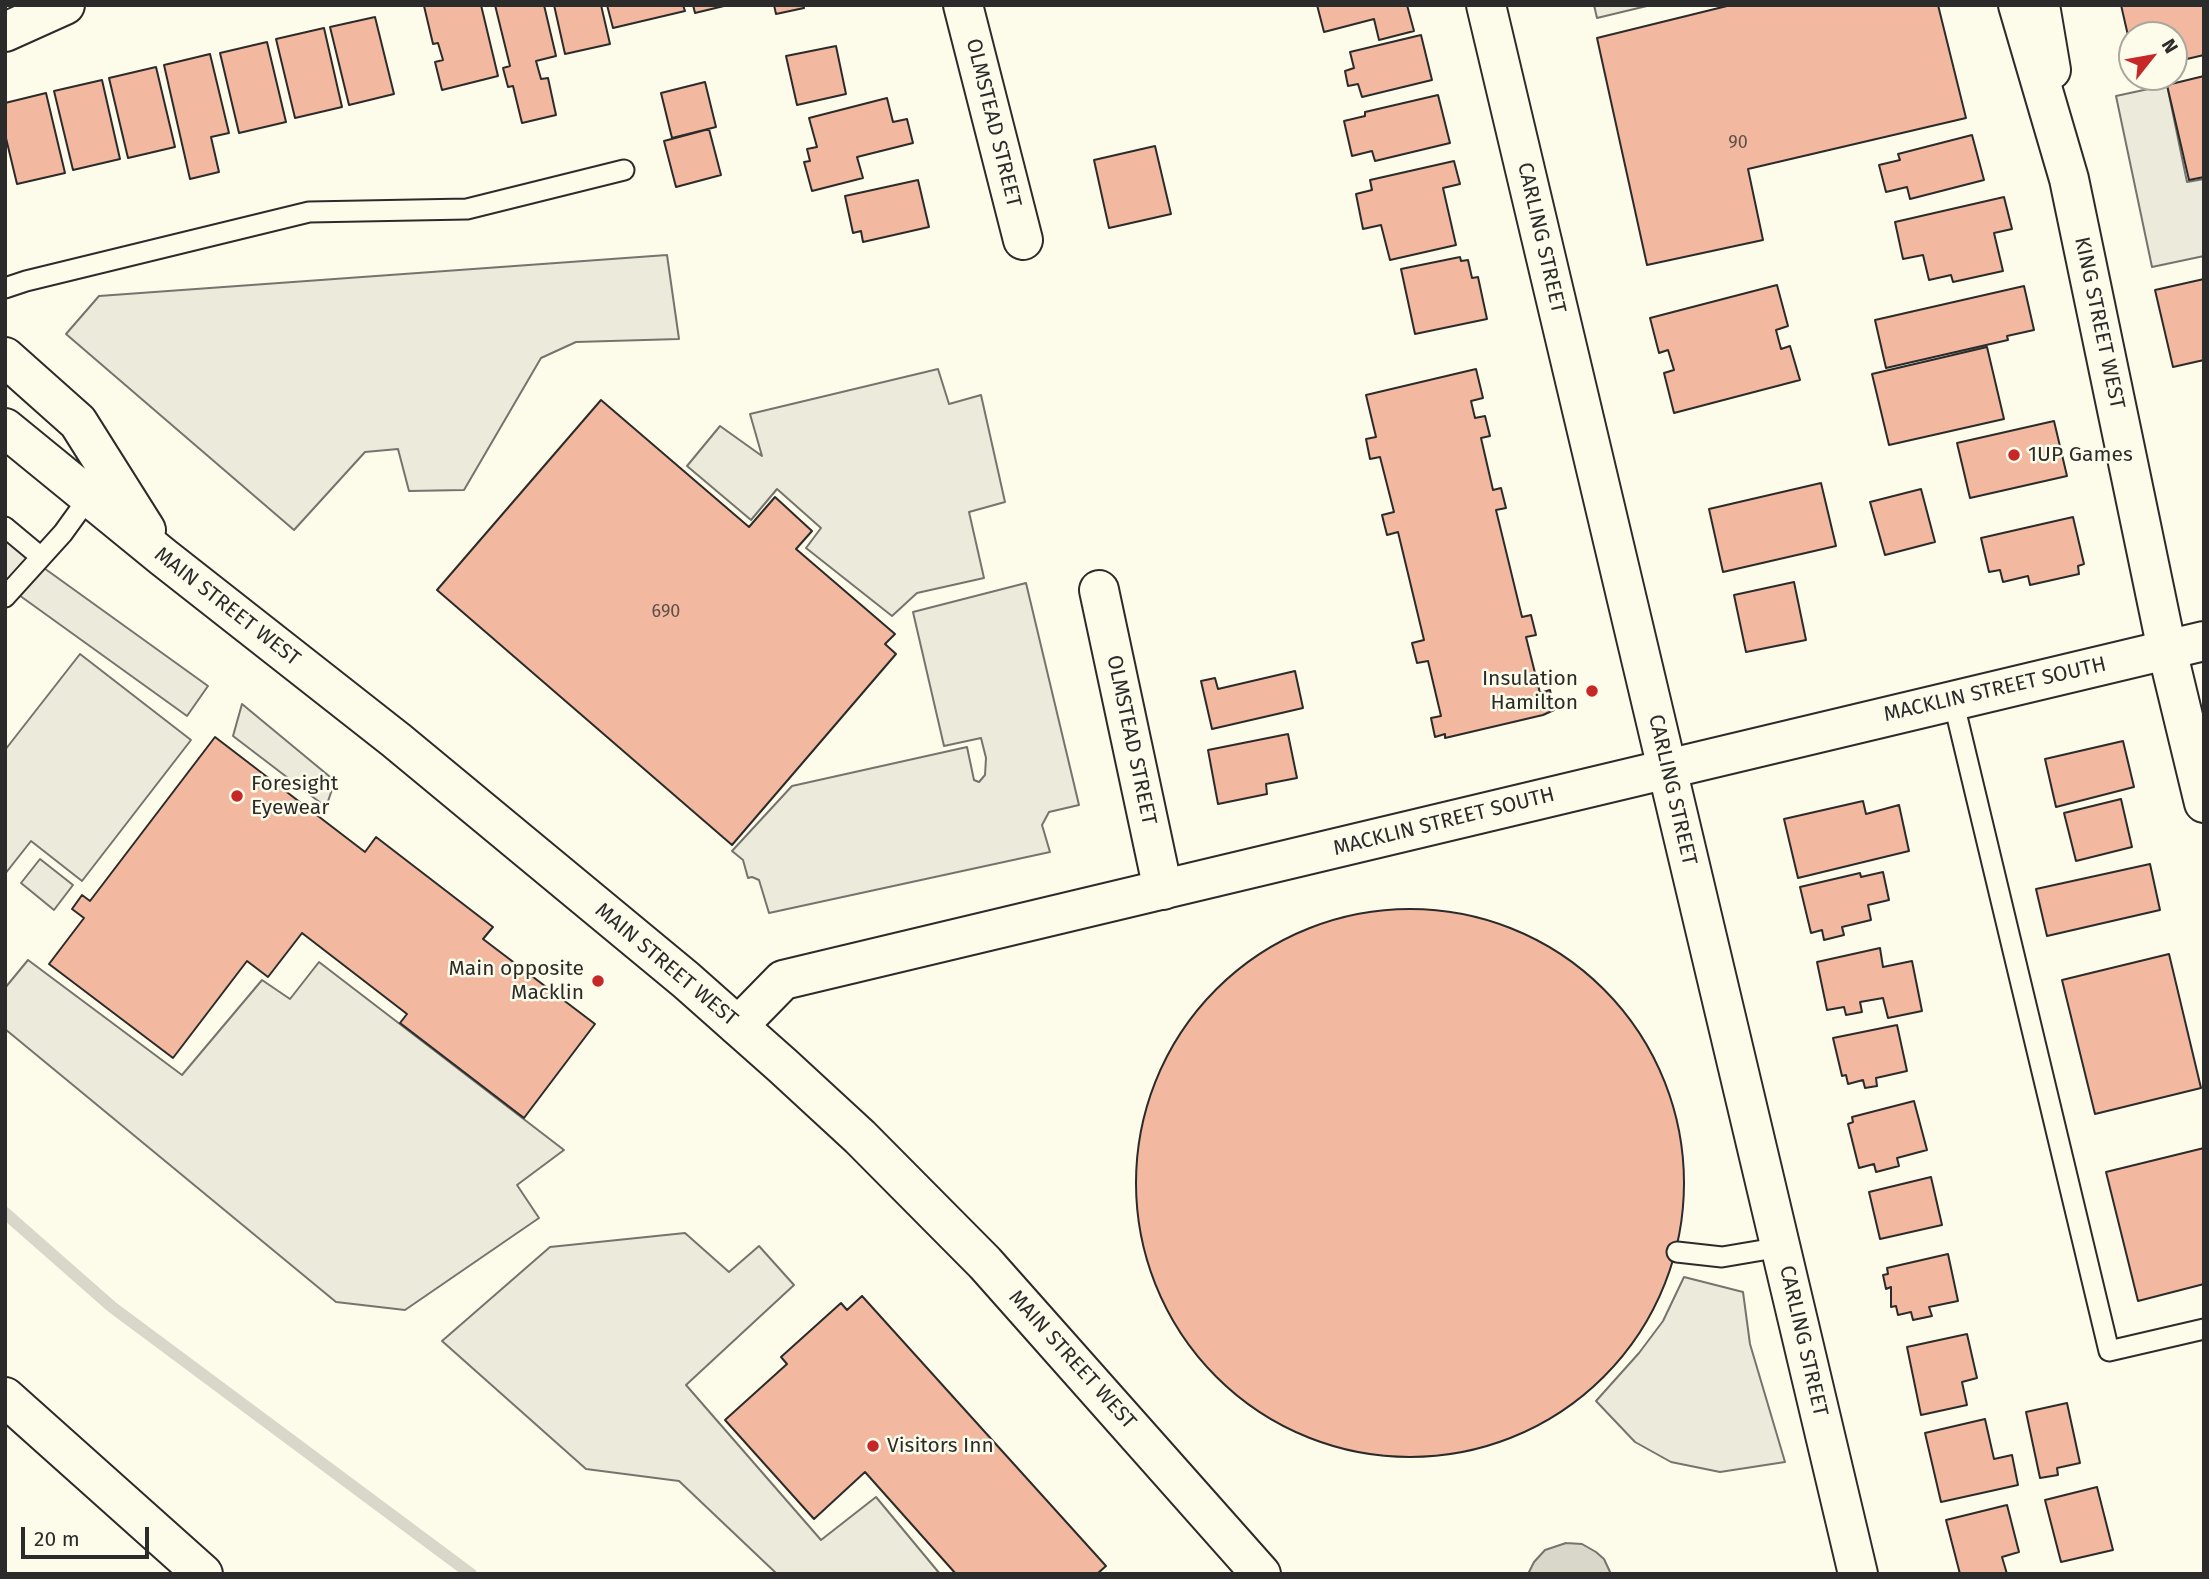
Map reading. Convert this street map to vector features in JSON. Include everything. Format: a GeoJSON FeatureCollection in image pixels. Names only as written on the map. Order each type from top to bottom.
{"type":"FeatureCollection","features":[{"type":"Feature","properties":{"kind":"main road"},"geometry":{"type":"LineString","coordinates":[[5,32],[65,5]]}},
{"type":"Feature","properties":{"kind":"main road","name":"OLMSTEAD STREET"},"geometry":{"type":"LineString","coordinates":[[963,5],[1023,240]]}},
{"type":"Feature","properties":{"kind":"main road","name":"CARLING STREET"},"geometry":{"type":"LineString","coordinates":[[1486,5],[1858,1574]]}},
{"type":"Feature","properties":{"kind":"main road"},"geometry":{"type":"LineString","coordinates":[[2018,5],[2069,179]]}},
{"type":"Feature","properties":{"kind":"main road","name":"KING STREET WEST"},"geometry":{"type":"LineString","coordinates":[[2040,5],[2069,179],[2167,650],[2204,803]]}},
{"type":"Feature","properties":{"kind":"main road"},"geometry":{"type":"LineString","coordinates":[[5,357],[78,422],[163,557]]}},
{"type":"Feature","properties":{"kind":"main road","name":"MAIN STREET WEST"},"geometry":{"type":"LineString","coordinates":[[5,428],[163,557],[396,740],[738,1026],[860,1137],[985,1263],[1261,1574]]}},
{"type":"Feature","properties":{"kind":"main road","name":"OLMSTEAD STREET"},"geometry":{"type":"LineString","coordinates":[[1099,590],[1163,890]]}},
{"type":"Feature","properties":{"kind":"main road","name":"MACKLIN STREET SOUTH"},"geometry":{"type":"LineString","coordinates":[[738,1026],[783,980],[2204,641]]}},
{"type":"Feature","properties":{"kind":"main road"},"geometry":{"type":"LineString","coordinates":[[5,1397],[203,1574]]}},
{"type":"Feature","properties":{"kind":"lane"},"geometry":{"type":"LineString","coordinates":[[5,288],[309,212],[467,209],[624,170]]}},
{"type":"Feature","properties":{"kind":"lane"},"geometry":{"type":"LineString","coordinates":[[5,597],[63,533],[89,497]]}},
{"type":"Feature","properties":{"kind":"lane"},"geometry":{"type":"LineString","coordinates":[[5,527],[41,556]]}},
{"type":"Feature","properties":{"kind":"lane"},"geometry":{"type":"LineString","coordinates":[[1953,701],[2109,1351],[2204,1329]]}},
{"type":"Feature","properties":{"kind":"lane"},"geometry":{"type":"LineString","coordinates":[[1677,1252],[1722,1257],[1781,1247]]}},
{"type":"Feature","properties":{"kind":"shaded area"},"geometry":{"type":"Polygon","coordinates":[[[1594,5],[1651,5],[1597,18],[1594,5]]]}},
{"type":"Feature","properties":{"kind":"shaded area"},"geometry":{"type":"Polygon","coordinates":[[[2139,91],[2168,91],[2187,182],[2204,179],[2204,256],[2152,267],[2116,96],[2139,91]]]}},
{"type":"Feature","properties":{"kind":"shaded area"},"geometry":{"type":"Polygon","coordinates":[[[667,255],[679,339],[576,342],[541,358],[464,490],[409,491],[398,449],[365,452],[294,530],[66,334],[99,296],[667,255]]]}},
{"type":"Feature","properties":{"kind":"shaded area"},"geometry":{"type":"Polygon","coordinates":[[[938,369],[949,404],[981,395],[1005,502],[969,512],[984,578],[917,593],[892,616],[806,548],[821,528],[777,489],[751,520],[687,466],[720,426],[762,456],[750,414],[938,369]]]}},
{"type":"Feature","properties":{"kind":"shaded area"},"geometry":{"type":"Polygon","coordinates":[[[5,540],[208,686],[187,716],[5,585],[5,540]]]}},
{"type":"Feature","properties":{"kind":"shaded area"},"geometry":{"type":"Polygon","coordinates":[[[1026,583],[1079,805],[1049,812],[1042,825],[1050,852],[769,913],[759,880],[748,878],[743,860],[732,851],[792,786],[967,747],[974,780],[979,782],[985,775],[986,758],[981,738],[944,746],[913,612],[1026,583]]]}},
{"type":"Feature","properties":{"kind":"shaded area"},"geometry":{"type":"Polygon","coordinates":[[[80,654],[191,740],[82,881],[31,841],[5,874],[5,750],[80,654]]]}},
{"type":"Feature","properties":{"kind":"shaded area"},"geometry":{"type":"Polygon","coordinates":[[[242,704],[335,781],[326,807],[233,736],[242,704]]]}},
{"type":"Feature","properties":{"kind":"shaded area"},"geometry":{"type":"Polygon","coordinates":[[[40,859],[73,885],[54,910],[21,883],[40,859]]]}},
{"type":"Feature","properties":{"kind":"shaded area"},"geometry":{"type":"Polygon","coordinates":[[[1418,934],[1429,973],[1241,1022],[1231,983],[1418,934]]]}},
{"type":"Feature","properties":{"kind":"shaded area"},"geometry":{"type":"Polygon","coordinates":[[[28,960],[182,1075],[262,980],[290,999],[319,962],[564,1150],[517,1185],[539,1218],[405,1310],[336,1302],[5,1029],[5,988],[28,960]]]}},
{"type":"Feature","properties":{"kind":"shaded area"},"geometry":{"type":"Polygon","coordinates":[[[685,1233],[729,1272],[759,1246],[794,1285],[686,1385],[821,1540],[876,1497],[940,1574],[777,1574],[679,1481],[586,1469],[442,1341],[550,1247],[685,1233]]]}},
{"type":"Feature","properties":{"kind":"shaded area"},"geometry":{"type":"Polygon","coordinates":[[[1684,1277],[1743,1292],[1750,1344],[1785,1462],[1720,1472],[1671,1462],[1635,1442],[1596,1401],[1639,1353],[1663,1321],[1684,1277]]]}},
{"type":"Feature","properties":{"kind":"shaded area"},"geometry":{"type":"Polygon","coordinates":[[[1566,1543],[1582,1544],[1596,1552],[1604,1559],[1611,1574],[1528,1574],[1545,1550],[1566,1543]]]}},
{"type":"Feature","properties":{"kind":"building"},"geometry":{"type":"Polygon","coordinates":[[[481,5],[498,76],[442,90],[435,62],[443,60],[438,43],[433,44],[424,6],[481,5]]]}},
{"type":"Feature","properties":{"kind":"building"},"geometry":{"type":"Polygon","coordinates":[[[495,5],[544,5],[556,56],[536,61],[541,79],[548,78],[556,115],[522,123],[513,86],[508,87],[503,68],[510,66],[495,5]]]}},
{"type":"Feature","properties":{"kind":"building"},"geometry":{"type":"Polygon","coordinates":[[[554,5],[601,5],[610,44],[565,54],[554,5]]]}},
{"type":"Feature","properties":{"kind":"building"},"geometry":{"type":"Polygon","coordinates":[[[607,5],[683,5],[685,11],[613,28],[607,5]]]}},
{"type":"Feature","properties":{"kind":"building"},"geometry":{"type":"Polygon","coordinates":[[[693,5],[728,5],[695,13],[693,5]]]}},
{"type":"Feature","properties":{"kind":"building"},"geometry":{"type":"Polygon","coordinates":[[[774,5],[803,5],[804,8],[776,14],[774,5]]]}},
{"type":"Feature","properties":{"kind":"building"},"geometry":{"type":"Polygon","coordinates":[[[1317,5],[1407,5],[1414,31],[1379,40],[1374,19],[1324,32],[1317,5]]]}},
{"type":"Feature","properties":{"kind":"building"},"geometry":{"type":"Polygon","coordinates":[[[1731,5],[1938,5],[1966,118],[1748,169],[1763,240],[1647,265],[1597,38],[1731,5]]]}},
{"type":"Feature","properties":{"kind":"building"},"geometry":{"type":"Polygon","coordinates":[[[2121,5],[2204,5],[2204,55],[2188,59],[2188,21],[2125,21],[2121,5]]]}},
{"type":"Feature","properties":{"kind":"building"},"geometry":{"type":"Polygon","coordinates":[[[375,17],[394,94],[349,105],[330,27],[375,17]]]}},
{"type":"Feature","properties":{"kind":"building"},"geometry":{"type":"Polygon","coordinates":[[[324,28],[342,107],[295,118],[276,39],[324,28]]]}},
{"type":"Feature","properties":{"kind":"building"},"geometry":{"type":"Polygon","coordinates":[[[1421,35],[1432,80],[1362,97],[1358,84],[1348,86],[1345,71],[1354,68],[1350,52],[1421,35]]]}},
{"type":"Feature","properties":{"kind":"building"},"geometry":{"type":"Polygon","coordinates":[[[267,42],[286,122],[239,133],[220,53],[267,42]]]}},
{"type":"Feature","properties":{"kind":"building"},"geometry":{"type":"Polygon","coordinates":[[[836,46],[846,94],[797,105],[786,56],[836,46]]]}},
{"type":"Feature","properties":{"kind":"building"},"geometry":{"type":"Polygon","coordinates":[[[210,54],[229,133],[211,137],[219,172],[190,179],[164,65],[210,54]]]}},
{"type":"Feature","properties":{"kind":"building"},"geometry":{"type":"Polygon","coordinates":[[[156,67],[175,147],[128,158],[109,78],[156,67]]]}},
{"type":"Feature","properties":{"kind":"building"},"geometry":{"type":"Polygon","coordinates":[[[2204,76],[2204,177],[2189,180],[2168,91],[2188,91],[2188,80],[2204,76]]]}},
{"type":"Feature","properties":{"kind":"building"},"geometry":{"type":"Polygon","coordinates":[[[102,80],[120,159],[73,170],[54,91],[102,80]]]}},
{"type":"Feature","properties":{"kind":"building"},"geometry":{"type":"Polygon","coordinates":[[[705,82],[716,127],[672,138],[661,93],[705,82]]]}},
{"type":"Feature","properties":{"kind":"building"},"geometry":{"type":"Polygon","coordinates":[[[46,93],[65,173],[17,184],[5,134],[5,103],[46,93]]]}},
{"type":"Feature","properties":{"kind":"building"},"geometry":{"type":"Polygon","coordinates":[[[1438,95],[1450,143],[1375,161],[1372,151],[1352,156],[1344,121],[1365,116],[1365,112],[1438,95]]]}},
{"type":"Feature","properties":{"kind":"building"},"geometry":{"type":"Polygon","coordinates":[[[887,98],[893,122],[907,119],[913,143],[857,157],[863,178],[812,191],[804,162],[810,161],[807,149],[817,147],[809,118],[887,98]]]}},
{"type":"Feature","properties":{"kind":"building"},"geometry":{"type":"Polygon","coordinates":[[[709,129],[721,175],[676,187],[664,141],[709,129]]]}},
{"type":"Feature","properties":{"kind":"building"},"geometry":{"type":"Polygon","coordinates":[[[1972,135],[1984,180],[1910,199],[1907,187],[1886,192],[1879,165],[1900,160],[1898,154],[1972,135]]]}},
{"type":"Feature","properties":{"kind":"building"},"geometry":{"type":"Polygon","coordinates":[[[1155,146],[1171,214],[1109,228],[1094,160],[1155,146]]]}},
{"type":"Feature","properties":{"kind":"building"},"geometry":{"type":"Polygon","coordinates":[[[1454,161],[1460,184],[1443,188],[1456,245],[1390,260],[1381,225],[1363,229],[1356,194],[1372,190],[1370,180],[1454,161]]]}},
{"type":"Feature","properties":{"kind":"building"},"geometry":{"type":"Polygon","coordinates":[[[918,180],[929,227],[863,242],[861,231],[853,233],[845,196],[918,180]]]}},
{"type":"Feature","properties":{"kind":"building"},"geometry":{"type":"Polygon","coordinates":[[[2004,197],[2012,229],[1994,233],[2003,271],[1953,282],[1951,275],[1929,280],[1923,255],[1903,259],[1895,222],[2004,197]]]}},
{"type":"Feature","properties":{"kind":"building"},"geometry":{"type":"Polygon","coordinates":[[[1460,257],[1461,261],[1468,260],[1472,278],[1478,277],[1487,319],[1415,334],[1401,269],[1460,257]]]}},
{"type":"Feature","properties":{"kind":"building"},"geometry":{"type":"Polygon","coordinates":[[[2204,279],[2204,360],[2173,367],[2155,290],[2204,279]]]}},
{"type":"Feature","properties":{"kind":"building"},"geometry":{"type":"Polygon","coordinates":[[[1777,285],[1788,326],[1776,330],[1781,349],[1790,346],[1800,380],[1674,413],[1664,373],[1674,370],[1668,350],[1659,353],[1650,318],[1777,285]]]}},
{"type":"Feature","properties":{"kind":"building"},"geometry":{"type":"Polygon","coordinates":[[[2024,286],[2034,330],[2007,336],[2008,340],[1886,368],[1875,320],[2024,286]]]}},
{"type":"Feature","properties":{"kind":"building"},"geometry":{"type":"Polygon","coordinates":[[[1987,347],[2004,419],[1889,445],[1872,374],[1987,347]]]}},
{"type":"Feature","properties":{"kind":"building"},"geometry":{"type":"Polygon","coordinates":[[[1476,369],[1483,398],[1471,401],[1475,418],[1485,416],[1490,436],[1481,438],[1493,490],[1501,488],[1506,508],[1496,510],[1522,617],[1531,615],[1536,635],[1526,637],[1540,693],[1550,690],[1554,710],[1543,715],[1445,738],[1445,734],[1435,737],[1431,718],[1441,716],[1428,661],[1417,663],[1412,643],[1424,640],[1398,532],[1387,535],[1382,515],[1394,512],[1380,457],[1370,459],[1366,439],[1376,437],[1366,395],[1476,369]]]}},
{"type":"Feature","properties":{"kind":"building"},"geometry":{"type":"Polygon","coordinates":[[[601,400],[749,527],[775,497],[812,531],[796,549],[895,634],[885,644],[896,654],[732,845],[437,590],[601,400]]]}},
{"type":"Feature","properties":{"kind":"building"},"geometry":{"type":"Polygon","coordinates":[[[2054,421],[2067,476],[1970,498],[1957,443],[2054,421]]]}},
{"type":"Feature","properties":{"kind":"building"},"geometry":{"type":"Polygon","coordinates":[[[1821,483],[1836,546],[1723,572],[1709,509],[1821,483]]]}},
{"type":"Feature","properties":{"kind":"building"},"geometry":{"type":"Polygon","coordinates":[[[1921,489],[1935,542],[1885,555],[1870,502],[1921,489]]]}},
{"type":"Feature","properties":{"kind":"building"},"geometry":{"type":"Polygon","coordinates":[[[2073,517],[2084,564],[2078,566],[2079,574],[2030,585],[2028,576],[2003,582],[2000,570],[1989,572],[1981,538],[2073,517]]]}},
{"type":"Feature","properties":{"kind":"building"},"geometry":{"type":"Polygon","coordinates":[[[1794,582],[1806,640],[1746,652],[1734,595],[1794,582]]]}},
{"type":"Feature","properties":{"kind":"building"},"geometry":{"type":"Polygon","coordinates":[[[1295,671],[1303,708],[1212,729],[1201,681],[1215,678],[1218,689],[1295,671]]]}},
{"type":"Feature","properties":{"kind":"building"},"geometry":{"type":"Polygon","coordinates":[[[1288,734],[1297,778],[1266,784],[1267,794],[1218,804],[1208,750],[1288,734]]]}},
{"type":"Feature","properties":{"kind":"building"},"geometry":{"type":"Polygon","coordinates":[[[215,737],[365,852],[376,837],[493,927],[483,939],[595,1024],[524,1118],[400,1023],[407,1014],[302,933],[268,977],[247,961],[173,1058],[49,964],[84,918],[72,909],[82,895],[90,901],[215,737]]]}},
{"type":"Feature","properties":{"kind":"building"},"geometry":{"type":"Polygon","coordinates":[[[2123,741],[2134,787],[2056,807],[2045,759],[2123,741]]]}},
{"type":"Feature","properties":{"kind":"building"},"geometry":{"type":"Polygon","coordinates":[[[2121,799],[2132,847],[2076,861],[2064,813],[2121,799]]]}},
{"type":"Feature","properties":{"kind":"building"},"geometry":{"type":"Polygon","coordinates":[[[1863,801],[1866,814],[1899,805],[1909,851],[1798,878],[1784,819],[1863,801]]]}},
{"type":"Feature","properties":{"kind":"building"},"geometry":{"type":"Polygon","coordinates":[[[2150,864],[2160,910],[2047,936],[2036,889],[2150,864]]]}},
{"type":"Feature","properties":{"kind":"building"},"geometry":{"type":"Polygon","coordinates":[[[1883,872],[1889,900],[1868,905],[1871,920],[1842,927],[1844,935],[1824,940],[1822,930],[1811,933],[1800,887],[1860,873],[1861,877],[1883,872]]]}},
{"type":"Feature","properties":{"kind":"building"},"geometry":{"type":"Polygon","coordinates":[[[1410,909],[1463,914],[1515,930],[1562,955],[1604,989],[1638,1031],[1663,1078],[1679,1130],[1684,1183],[1679,1236],[1663,1288],[1638,1335],[1604,1377],[1562,1411],[1515,1436],[1463,1452],[1410,1457],[1357,1452],[1305,1436],[1258,1411],[1216,1377],[1182,1335],[1157,1288],[1141,1236],[1136,1183],[1141,1130],[1157,1078],[1182,1031],[1216,989],[1258,955],[1305,930],[1357,914],[1410,909]]]}},
{"type":"Feature","properties":{"kind":"building"},"geometry":{"type":"Polygon","coordinates":[[[1880,948],[1883,967],[1912,961],[1922,1011],[1888,1018],[1883,998],[1860,1002],[1862,1012],[1846,1015],[1844,1007],[1827,1010],[1817,962],[1880,948]]]}},
{"type":"Feature","properties":{"kind":"building"},"geometry":{"type":"Polygon","coordinates":[[[2169,954],[2201,1088],[2095,1114],[2062,980],[2169,954]]]}},
{"type":"Feature","properties":{"kind":"building"},"geometry":{"type":"Polygon","coordinates":[[[1897,1025],[1907,1071],[1876,1078],[1877,1086],[1865,1088],[1863,1080],[1848,1084],[1846,1075],[1842,1076],[1833,1038],[1897,1025]]]}},
{"type":"Feature","properties":{"kind":"building"},"geometry":{"type":"Polygon","coordinates":[[[1914,1101],[1927,1150],[1897,1158],[1899,1166],[1876,1172],[1874,1164],[1859,1168],[1848,1124],[1853,1122],[1852,1117],[1914,1101]]]}},
{"type":"Feature","properties":{"kind":"building"},"geometry":{"type":"Polygon","coordinates":[[[2204,1148],[2204,1284],[2138,1301],[2106,1172],[2204,1148]]]}},
{"type":"Feature","properties":{"kind":"building"},"geometry":{"type":"Polygon","coordinates":[[[1931,1177],[1942,1225],[1880,1239],[1869,1192],[1931,1177]]]}},
{"type":"Feature","properties":{"kind":"building"},"geometry":{"type":"Polygon","coordinates":[[[1948,1254],[1958,1301],[1929,1307],[1932,1316],[1913,1320],[1911,1312],[1898,1315],[1896,1306],[1891,1307],[1891,1287],[1886,1289],[1883,1275],[1888,1274],[1887,1268],[1948,1254]]]}},
{"type":"Feature","properties":{"kind":"building","name":"Visitors Inn"},"geometry":{"type":"Polygon","coordinates":[[[862,1296],[1106,1566],[1097,1574],[956,1574],[865,1472],[814,1519],[725,1420],[787,1364],[781,1357],[841,1303],[847,1310],[862,1296]]]}},
{"type":"Feature","properties":{"kind":"building"},"geometry":{"type":"Polygon","coordinates":[[[1967,1334],[1977,1378],[1962,1382],[1967,1405],[1921,1415],[1907,1347],[1967,1334]]]}},
{"type":"Feature","properties":{"kind":"building"},"geometry":{"type":"Polygon","coordinates":[[[2067,1403],[2080,1463],[2057,1468],[2058,1475],[2040,1478],[2026,1412],[2067,1403]]]}},
{"type":"Feature","properties":{"kind":"building"},"geometry":{"type":"Polygon","coordinates":[[[1985,1419],[1994,1459],[2012,1455],[2018,1485],[1941,1502],[1925,1433],[1985,1419]]]}},
{"type":"Feature","properties":{"kind":"building"},"geometry":{"type":"Polygon","coordinates":[[[2097,1487],[2113,1550],[2061,1562],[2045,1500],[2097,1487]]]}},
{"type":"Feature","properties":{"kind":"building"},"geometry":{"type":"Polygon","coordinates":[[[2007,1505],[2019,1552],[2002,1557],[2007,1574],[1960,1574],[1946,1520],[2007,1505]]]}},
{"type":"Feature","properties":{"kind":"waterway"},"geometry":{"type":"LineString","coordinates":[[5,1213],[112,1307],[471,1574]]}},
{"type":"Feature","properties":{"kind":"place","name":"1UP Games"},"geometry":{"type":"Point","coordinates":[2014,455]}},
{"type":"Feature","properties":{"kind":"place","name":"Insulation Hamilton"},"geometry":{"type":"Point","coordinates":[1592,691]}},
{"type":"Feature","properties":{"kind":"place","name":"Foresight Eyewear"},"geometry":{"type":"Point","coordinates":[237,796]}},
{"type":"Feature","properties":{"kind":"place","name":"Main opposite Macklin"},"geometry":{"type":"Point","coordinates":[598,981]}},
{"type":"Feature","properties":{"kind":"place","name":"Visitors Inn"},"geometry":{"type":"Point","coordinates":[873,1446]}}]}
